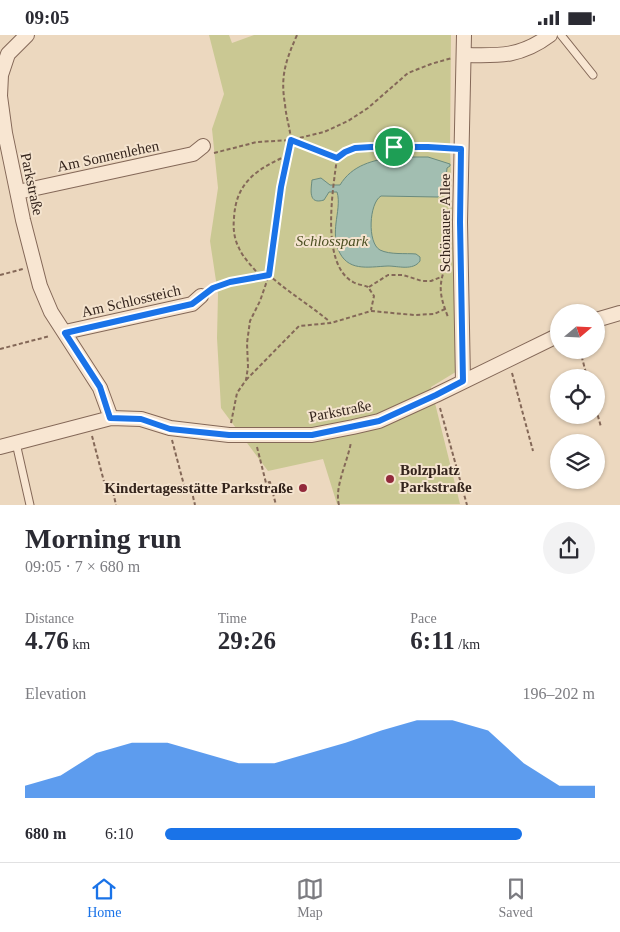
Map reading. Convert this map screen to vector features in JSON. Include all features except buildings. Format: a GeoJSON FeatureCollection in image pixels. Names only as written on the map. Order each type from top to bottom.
{"type":"FeatureCollection","features":[{"type":"Feature","properties":{"kind":"street","name":"Parkstraße"},"geometry":{"type":"LineString","coordinates":[[27,35],[8,54],[1,75],[0,95],[5,133],[40,285],[51,312],[100,387],[110,418]]}},
{"type":"Feature","properties":{"kind":"street","name":"Schönauer Allee"},"geometry":{"type":"LineString","coordinates":[[463,381],[460,222],[464,35]]}},
{"type":"Feature","properties":{"kind":"street"},"geometry":{"type":"LineString","coordinates":[[464,55],[518,53],[541,42],[550,35]]}},
{"type":"Feature","properties":{"kind":"street","name":"Am Sonnenlehen"},"geometry":{"type":"LineString","coordinates":[[18,192],[193,154],[204,146]]}},
{"type":"Feature","properties":{"kind":"street","name":"Am Schlossteich"},"geometry":{"type":"LineString","coordinates":[[65,333],[192,304],[201,297]]}},
{"type":"Feature","properties":{"kind":"street"},"geometry":{"type":"LineString","coordinates":[[605,317],[620,313]]}},
{"type":"Feature","properties":{"kind":"street","name":"Parkstraße"},"geometry":{"type":"LineString","coordinates":[[0,447],[110,418],[141,419],[169,428],[229,435],[312,435],[353,427],[379,421],[550,339]]}},
{"type":"Feature","properties":{"kind":"lane"},"geometry":{"type":"LineString","coordinates":[[561,35],[593,75]]}},
{"type":"Feature","properties":{"kind":"lane"},"geometry":{"type":"LineString","coordinates":[[16,443],[30,505]]}},
{"type":"Feature","properties":{"kind":"path"},"geometry":{"type":"LineString","coordinates":[[246,380],[248,367],[247,343],[250,321],[260,301],[269,275],[281,187],[291,140],[285,105],[284,68],[297,35]]}},
{"type":"Feature","properties":{"kind":"path"},"geometry":{"type":"LineString","coordinates":[[204,146],[211,154],[257,143],[291,140],[324,131],[348,121],[368,108],[408,73],[431,64],[464,55]]}},
{"type":"Feature","properties":{"kind":"path"},"geometry":{"type":"LineString","coordinates":[[291,140],[337,158]]}},
{"type":"Feature","properties":{"kind":"path"},"geometry":{"type":"LineString","coordinates":[[371,311],[374,296],[368,287],[353,282],[342,273],[335,256],[331,238],[337,158],[355,148],[428,147],[461,149]]}},
{"type":"Feature","properties":{"kind":"path"},"geometry":{"type":"LineString","coordinates":[[260,276],[239,249],[233,230],[234,206],[244,183],[262,167],[288,155]]}},
{"type":"Feature","properties":{"kind":"path"},"geometry":{"type":"LineString","coordinates":[[0,275],[35,266]]}},
{"type":"Feature","properties":{"kind":"path"},"geometry":{"type":"LineString","coordinates":[[201,297],[213,288],[230,282],[269,275],[288,292],[317,311],[331,323]]}},
{"type":"Feature","properties":{"kind":"path"},"geometry":{"type":"LineString","coordinates":[[368,287],[388,275],[403,275],[422,281],[431,281],[441,277]]}},
{"type":"Feature","properties":{"kind":"path"},"geometry":{"type":"LineString","coordinates":[[229,435],[237,393],[246,380],[298,326],[331,323],[371,311],[414,315],[434,313],[445,309]]}},
{"type":"Feature","properties":{"kind":"path"},"geometry":{"type":"LineString","coordinates":[[0,349],[65,333]]}},
{"type":"Feature","properties":{"kind":"path"},"geometry":{"type":"LineString","coordinates":[[508,359],[533,451]]}},
{"type":"Feature","properties":{"kind":"path"},"geometry":{"type":"LineString","coordinates":[[436,395],[466,505]]}},
{"type":"Feature","properties":{"kind":"path"},"geometry":{"type":"LineString","coordinates":[[89,424],[107,493],[113,492],[116,505]]}},
{"type":"Feature","properties":{"kind":"path"},"geometry":{"type":"LineString","coordinates":[[338,505],[336,496],[349,456],[353,427]]}},
{"type":"Feature","properties":{"kind":"path"},"geometry":{"type":"LineString","coordinates":[[169,428],[185,489],[191,488],[195,505]]}},
{"type":"Feature","properties":{"kind":"path"},"geometry":{"type":"LineString","coordinates":[[254,435],[266,483],[270,482],[276,505]]}},
{"type":"Feature","properties":{"kind":"green space","name":"Schlosspark"},"geometry":{"type":"Polygon","coordinates":[[[209,35],[229,35],[232,43],[254,35],[451,35],[450,148],[459,370],[431,387],[460,504],[337,504],[323,459],[268,471],[221,408],[217,338],[218,294],[210,241],[218,188],[212,129],[224,94],[209,35]]]}},
{"type":"Feature","properties":{"kind":"shaded area"},"geometry":{"type":"Polygon","coordinates":[[[395,157],[428,157],[450,164],[447,168],[445,189],[438,197],[381,196],[374,206],[371,232],[376,246],[388,253],[416,254],[420,257],[420,261],[413,266],[405,267],[358,267],[352,265],[342,256],[336,243],[337,192],[329,192],[324,200],[315,200],[312,196],[312,180],[321,178],[330,185],[340,185],[357,168],[379,160],[395,157]]]}},
{"type":"Feature","properties":{"kind":"place","name":"Bolzplatz Parkstraße"},"geometry":{"type":"Point","coordinates":[390,479]}},
{"type":"Feature","properties":{"kind":"place","name":"Kindertagesstätte Parkstraße"},"geometry":{"type":"Point","coordinates":[303,488]}},
{"type":"Feature","properties":{"kind":"route"},"geometry":{"type":"LineString","coordinates":[[291,140],[337,158],[355,148],[394,147],[461,149],[460,222],[463,381],[379,421],[312,435],[229,435],[170,429],[141,419],[110,418],[100,387],[65,333],[192,304],[213,288],[230,282],[269,275],[281,187],[291,140]]}}]}
